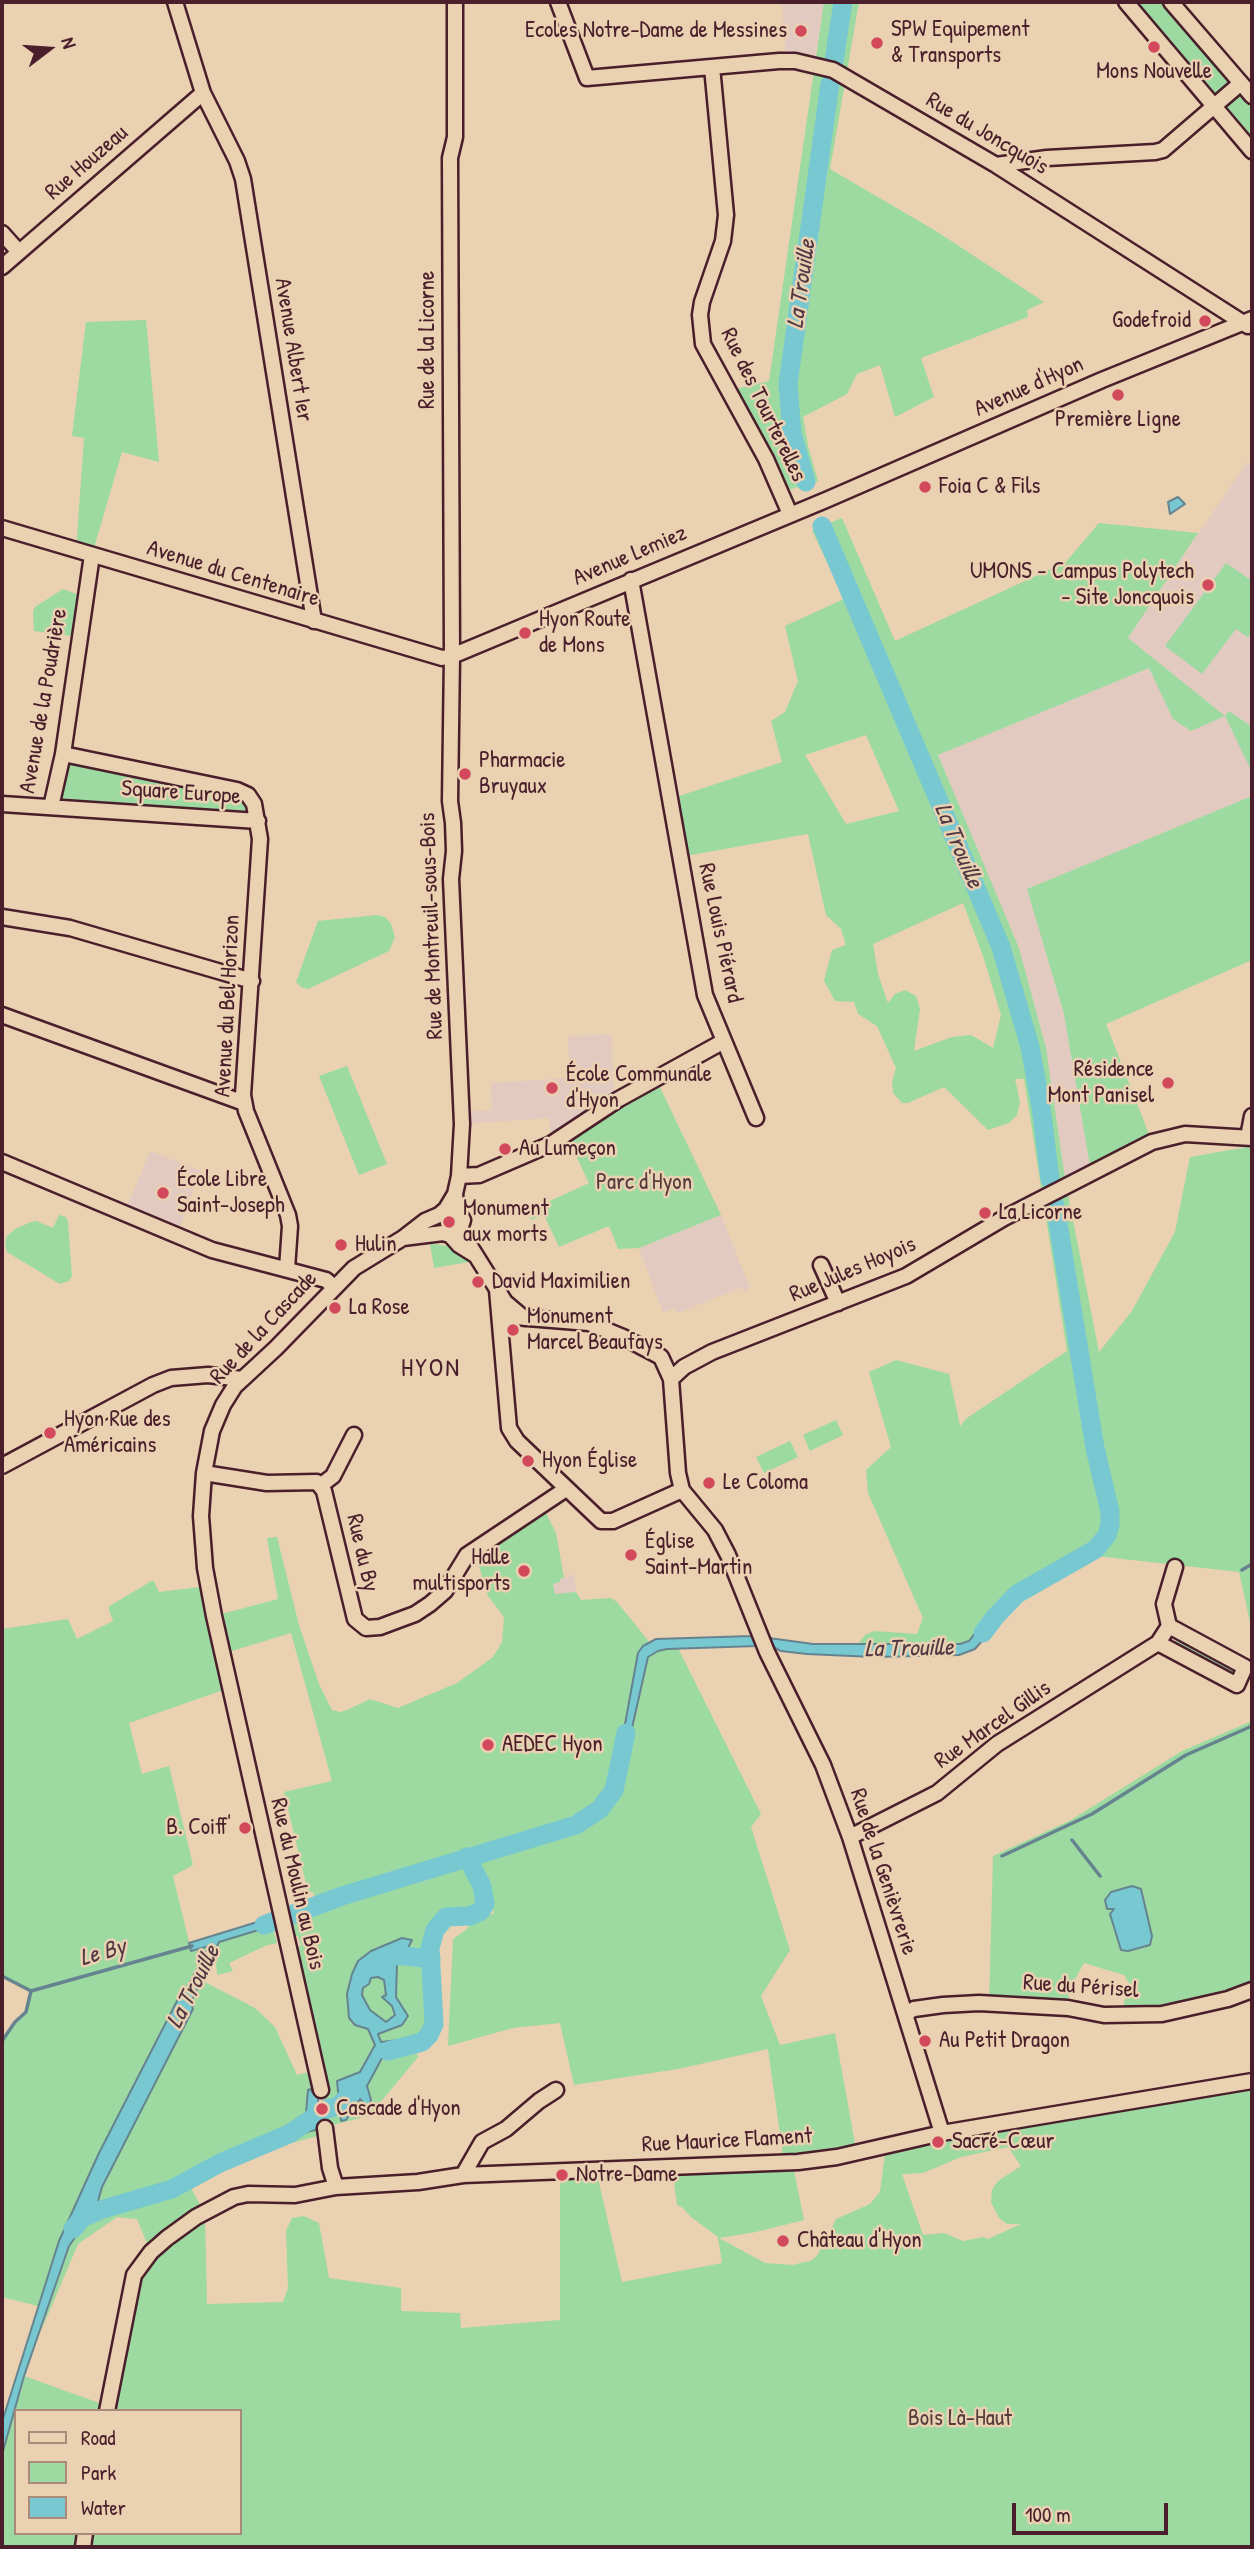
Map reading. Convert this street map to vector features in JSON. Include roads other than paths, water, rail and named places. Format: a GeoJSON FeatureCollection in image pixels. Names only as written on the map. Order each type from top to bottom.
{"type":"FeatureCollection","features":[{"type":"Feature","properties":{"kind":"street","name":"Avenue Albert Ier"},"geometry":{"type":"LineString","coordinates":[[175,2],[203,93],[243,178],[314,621]]}},
{"type":"Feature","properties":{"kind":"street","name":"Rue de la Licorne"},"geometry":{"type":"LineString","coordinates":[[452,656],[450,158],[455,137],[455,2]]}},
{"type":"Feature","properties":{"kind":"street","name":"Rue du Joncquois"},"geometry":{"type":"LineString","coordinates":[[558,2],[587,78],[786,60],[819,65],[842,75],[996,165],[1249,323]]}},
{"type":"Feature","properties":{"kind":"street"},"geometry":{"type":"LineString","coordinates":[[1126,2],[1252,151]]}},
{"type":"Feature","properties":{"kind":"street"},"geometry":{"type":"LineString","coordinates":[[1171,2],[1252,96]]}},
{"type":"Feature","properties":{"kind":"street","name":"Rue des Tourterelles"},"geometry":{"type":"LineString","coordinates":[[712,67],[726,215],[723,241],[702,302],[700,315],[703,344],[766,458],[790,514]]}},
{"type":"Feature","properties":{"kind":"street"},"geometry":{"type":"LineString","coordinates":[[996,165],[1163,150],[1241,83]]}},
{"type":"Feature","properties":{"kind":"street","name":"Rue Houzeau"},"geometry":{"type":"LineString","coordinates":[[2,267],[203,93]]}},
{"type":"Feature","properties":{"kind":"street"},"geometry":{"type":"LineString","coordinates":[[2,233],[19,252]]}},
{"type":"Feature","properties":{"kind":"street","name":"Avenue d'Hyon"},"geometry":{"type":"LineString","coordinates":[[826,500],[1102,380],[1249,323]]}},
{"type":"Feature","properties":{"kind":"street","name":"Avenue Lemiez"},"geometry":{"type":"LineString","coordinates":[[452,656],[631,579],[826,500]]}},
{"type":"Feature","properties":{"kind":"street","name":"Avenue du Centenaire"},"geometry":{"type":"LineString","coordinates":[[2,528],[428,655],[442,658],[452,656]]}},
{"type":"Feature","properties":{"kind":"street","name":"Avenue de la Poudrière"},"geometry":{"type":"LineString","coordinates":[[2,804],[51,807],[63,754],[92,555]]}},
{"type":"Feature","properties":{"kind":"street","name":"Rue Louis Piérard"},"geometry":{"type":"LineString","coordinates":[[631,579],[705,995],[756,1118]]}},
{"type":"Feature","properties":{"kind":"street","name":"Rue de Montreuil-sous-Bois"},"geometry":{"type":"LineString","coordinates":[[447,1212],[459,1176],[462,1124],[451,879],[454,851],[450,801],[452,656]]}},
{"type":"Feature","properties":{"kind":"street","name":"Square Europe"},"geometry":{"type":"LineString","coordinates":[[51,807],[258,821],[251,799],[243,792],[63,754]]}},
{"type":"Feature","properties":{"kind":"street","name":"Avenue du Bel Horizon"},"geometry":{"type":"LineString","coordinates":[[258,821],[260,839],[244,1103],[288,1215],[290,1226],[287,1269]]}},
{"type":"Feature","properties":{"kind":"street"},"geometry":{"type":"LineString","coordinates":[[2,917],[70,928],[252,982]]}},
{"type":"Feature","properties":{"kind":"street"},"geometry":{"type":"LineString","coordinates":[[2,1015],[244,1103]]}},
{"type":"Feature","properties":{"kind":"street"},"geometry":{"type":"LineString","coordinates":[[459,1176],[479,1175],[551,1144],[620,1099],[724,1041]]}},
{"type":"Feature","properties":{"kind":"street"},"geometry":{"type":"LineString","coordinates":[[1250,1138],[1252,1116]]}},
{"type":"Feature","properties":{"kind":"street","name":"Rue Jules Hoyois"},"geometry":{"type":"LineString","coordinates":[[671,1379],[684,1367],[712,1352],[869,1293],[906,1276],[1042,1197],[1162,1138],[1202,1134],[1250,1138]]}},
{"type":"Feature","properties":{"kind":"street"},"geometry":{"type":"LineString","coordinates":[[2,1162],[212,1250],[326,1280],[334,1287]]}},
{"type":"Feature","properties":{"kind":"street"},"geometry":{"type":"LineString","coordinates":[[403,1238],[451,1233],[463,1220],[447,1212],[437,1223],[451,1233],[459,1245],[476,1256],[497,1290],[519,1318]]}},
{"type":"Feature","properties":{"kind":"street","name":"Rue de la Cascade"},"geometry":{"type":"LineString","coordinates":[[229,1688],[205,1568],[201,1516],[204,1473],[212,1431],[223,1405],[242,1379],[354,1268],[425,1221],[447,1212]]}},
{"type":"Feature","properties":{"kind":"street"},"geometry":{"type":"LineString","coordinates":[[821,1265],[838,1303]]}},
{"type":"Feature","properties":{"kind":"street"},"geometry":{"type":"LineString","coordinates":[[497,1290],[509,1428],[517,1441],[601,1521],[613,1521],[682,1490],[678,1473],[671,1379],[661,1357],[589,1323],[510,1318],[501,1329]]}},
{"type":"Feature","properties":{"kind":"street","name":"Rue Jules Hoyois"},"geometry":{"type":"LineString","coordinates":[[661,1357],[712,1352]]}},
{"type":"Feature","properties":{"kind":"street"},"geometry":{"type":"LineString","coordinates":[[2,1466],[153,1385],[171,1378],[208,1375],[242,1379]]}},
{"type":"Feature","properties":{"kind":"street"},"geometry":{"type":"LineString","coordinates":[[204,1473],[267,1483],[317,1482],[320,1486],[333,1476],[355,1436]]}},
{"type":"Feature","properties":{"kind":"street","name":"Rue du By"},"geometry":{"type":"LineString","coordinates":[[320,1486],[324,1491],[334,1529],[340,1566],[355,1619],[366,1628],[388,1624],[415,1614],[430,1604],[445,1591],[467,1555],[566,1489]]}},
{"type":"Feature","properties":{"kind":"street","name":"Rue de la Genièvrerie"},"geometry":{"type":"LineString","coordinates":[[682,1490],[715,1530],[728,1555],[767,1652],[820,1758],[850,1837],[942,2133]]}},
{"type":"Feature","properties":{"kind":"street"},"geometry":{"type":"LineString","coordinates":[[1158,1643],[1237,1685],[1245,1667],[1169,1626],[1164,1604],[1175,1567]]}},
{"type":"Feature","properties":{"kind":"street","name":"Rue Marcel Gillis"},"geometry":{"type":"LineString","coordinates":[[850,1837],[937,1793],[997,1744],[1158,1643],[1169,1626]]}},
{"type":"Feature","properties":{"kind":"street","name":"Rue du Moulin au Bois"},"geometry":{"type":"LineString","coordinates":[[229,1688],[321,2090]]}},
{"type":"Feature","properties":{"kind":"street","name":"Rue du Périsel"},"geometry":{"type":"LineString","coordinates":[[905,2014],[914,2009],[979,2003],[1068,2008],[1104,2015],[1162,2014],[1228,1999],[1252,1990]]}},
{"type":"Feature","properties":{"kind":"street","name":"Rue Maurice Flament"},"geometry":{"type":"LineString","coordinates":[[107,2409],[134,2276],[151,2252],[180,2227],[234,2197],[248,2194],[295,2195],[336,2187],[418,2182],[463,2175],[791,2163],[837,2157],[942,2133],[1252,2081]]}},
{"type":"Feature","properties":{"kind":"street"},"geometry":{"type":"LineString","coordinates":[[463,2175],[482,2138],[506,2129],[556,2090]]}},
{"type":"Feature","properties":{"kind":"street"},"geometry":{"type":"LineString","coordinates":[[325,2128],[330,2168],[336,2187]]}},
{"type":"Feature","properties":{"kind":"water"},"geometry":{"type":"Polygon","coordinates":[[[1178,497],[1185,504],[1170,514],[1168,502],[1178,497]]]}},
{"type":"Feature","properties":{"kind":"water"},"geometry":{"type":"Polygon","coordinates":[[[995,1607],[1002,1617],[975,1649],[959,1655],[874,1657],[807,1654],[781,1651],[771,1646],[769,1638],[813,1644],[960,1644],[969,1641],[995,1607]]]}},
{"type":"Feature","properties":{"kind":"water"},"geometry":{"type":"Polygon","coordinates":[[[752,1636],[757,1646],[667,1649],[648,1657],[625,1759],[619,1757],[638,1653],[643,1646],[656,1639],[752,1636]]]}},
{"type":"Feature","properties":{"kind":"water"},"geometry":{"type":"Polygon","coordinates":[[[1132,1886],[1141,1889],[1152,1936],[1150,1945],[1128,1951],[1121,1950],[1110,1914],[1114,1909],[1107,1909],[1105,1900],[1111,1892],[1132,1886]]]}},
{"type":"Feature","properties":{"kind":"water"},"geometry":{"type":"Polygon","coordinates":[[[280,1915],[282,1923],[219,1942],[191,2002],[193,2009],[102,2187],[96,2208],[69,2246],[24,2376],[2,2455],[2,2422],[59,2241],[99,2153],[178,1999],[181,1999],[209,1946],[191,1951],[189,1943],[280,1915]]]}},
{"type":"Feature","properties":{"kind":"water"},"geometry":{"type":"Polygon","coordinates":[[[402,1938],[412,1940],[407,1950],[411,1954],[397,1963],[396,1997],[408,2016],[402,2025],[378,2034],[381,2042],[410,2039],[412,2049],[382,2058],[367,2086],[371,2100],[368,2108],[360,2099],[346,2120],[341,2121],[337,2081],[360,2072],[375,2045],[368,2029],[355,2025],[349,2018],[347,1994],[358,1961],[371,1951],[402,1938]],[[371,1978],[369,1984],[363,1988],[362,1995],[370,2010],[386,2022],[395,2015],[392,2006],[382,1997],[386,1995],[384,1980],[371,1978]]]}},
{"type":"Feature","properties":{"kind":"water"},"geometry":{"type":"Polygon","coordinates":[[[311,2089],[312,2092],[317,2091],[322,2129],[310,2131],[256,2153],[250,2146],[298,2123],[306,2113],[308,2090],[311,2089]]]}},
{"type":"Feature","properties":{"kind":"waterway","name":"La Trouille"},"geometry":{"type":"LineString","coordinates":[[834,61],[843,2]]}},
{"type":"Feature","properties":{"kind":"waterway","name":"La Trouille"},"geometry":{"type":"LineString","coordinates":[[806,482],[792,433],[788,384],[830,84]]}},
{"type":"Feature","properties":{"kind":"waterway","name":"La Trouille"},"geometry":{"type":"LineString","coordinates":[[822,526],[1001,947],[1030,1047],[1050,1179]]}},
{"type":"Feature","properties":{"kind":"waterway","name":"La Trouille"},"geometry":{"type":"LineString","coordinates":[[983,1633],[1017,1594],[1096,1549],[1107,1535],[1110,1525],[1110,1512],[1095,1448],[1055,1205]]}},
{"type":"Feature","properties":{"kind":"waterway"},"geometry":{"type":"LineString","coordinates":[[1242,1570],[1252,1564]]}},
{"type":"Feature","properties":{"kind":"waterway"},"geometry":{"type":"LineString","coordinates":[[1002,1856],[1092,1814],[1186,1755],[1252,1726]]}},
{"type":"Feature","properties":{"kind":"waterway","name":"La Trouille"},"geometry":{"type":"LineString","coordinates":[[264,1925],[342,1896],[576,1825],[600,1809],[614,1790],[626,1733]]}},
{"type":"Feature","properties":{"kind":"waterway"},"geometry":{"type":"LineString","coordinates":[[1072,1840],[1100,1876]]}},
{"type":"Feature","properties":{"kind":"waterway","name":"La Trouille"},"geometry":{"type":"LineString","coordinates":[[388,2051],[422,2042],[434,2024],[430,1948],[435,1930],[446,1917],[470,1916],[481,1911],[485,1904],[482,1886],[467,1857]]}},
{"type":"Feature","properties":{"kind":"waterway","name":"Le By"},"geometry":{"type":"LineString","coordinates":[[2,1976],[31,1991],[192,1946]]}},
{"type":"Feature","properties":{"kind":"waterway","name":"La Trouille"},"geometry":{"type":"LineString","coordinates":[[384,1961],[396,1955],[431,1959]]}},
{"type":"Feature","properties":{"kind":"waterway"},"geometry":{"type":"LineString","coordinates":[[2,2041],[26,2012],[31,1991]]}},
{"type":"Feature","properties":{"kind":"waterway","name":"La Trouille"},"geometry":{"type":"LineString","coordinates":[[73,2229],[82,2218],[100,2210],[172,2189],[220,2163],[289,2134],[326,2109],[339,2106],[355,2088]]}},
{"type":"Feature","properties":{"kind":"place","name":"Ecoles Notre-Dame de Messines"},"geometry":{"type":"Point","coordinates":[801,31]}},
{"type":"Feature","properties":{"kind":"place","name":"SPW Equipement & Transports"},"geometry":{"type":"Point","coordinates":[877,43]}},
{"type":"Feature","properties":{"kind":"place","name":"Mons Nouvelle"},"geometry":{"type":"Point","coordinates":[1154,47]}},
{"type":"Feature","properties":{"kind":"place","name":"Godefroid"},"geometry":{"type":"Point","coordinates":[1205,321]}},
{"type":"Feature","properties":{"kind":"place","name":"Première Ligne"},"geometry":{"type":"Point","coordinates":[1118,395]}},
{"type":"Feature","properties":{"kind":"place","name":"Foia C & Fils"},"geometry":{"type":"Point","coordinates":[925,487]}},
{"type":"Feature","properties":{"kind":"place","name":"UMONS - Campus Polytech - Site Joncquois"},"geometry":{"type":"Point","coordinates":[1208,585]}},
{"type":"Feature","properties":{"kind":"place","name":"Hyon Route de Mons"},"geometry":{"type":"Point","coordinates":[525,633]}},
{"type":"Feature","properties":{"kind":"place","name":"Pharmacie Bruyaux"},"geometry":{"type":"Point","coordinates":[465,774]}},
{"type":"Feature","properties":{"kind":"place","name":"Résidence Mont Panisel"},"geometry":{"type":"Point","coordinates":[1168,1083]}},
{"type":"Feature","properties":{"kind":"place","name":"École Communale d'Hyon"},"geometry":{"type":"Point","coordinates":[552,1088]}},
{"type":"Feature","properties":{"kind":"place","name":"Au Lumeçon"},"geometry":{"type":"Point","coordinates":[505,1149]}},
{"type":"Feature","properties":{"kind":"place","name":"École Libre Saint-Joseph"},"geometry":{"type":"Point","coordinates":[163,1193]}},
{"type":"Feature","properties":{"kind":"place","name":"La Licorne"},"geometry":{"type":"Point","coordinates":[985,1213]}},
{"type":"Feature","properties":{"kind":"place","name":"Monument aux morts"},"geometry":{"type":"Point","coordinates":[449,1222]}},
{"type":"Feature","properties":{"kind":"place","name":"Hulin"},"geometry":{"type":"Point","coordinates":[341,1245]}},
{"type":"Feature","properties":{"kind":"place","name":"David Maximilien"},"geometry":{"type":"Point","coordinates":[478,1282]}},
{"type":"Feature","properties":{"kind":"place","name":"La Rose"},"geometry":{"type":"Point","coordinates":[335,1308]}},
{"type":"Feature","properties":{"kind":"place","name":"Monument Marcel Beaufays"},"geometry":{"type":"Point","coordinates":[513,1330]}},
{"type":"Feature","properties":{"kind":"place","name":"Hyon Rue des Américains"},"geometry":{"type":"Point","coordinates":[50,1433]}},
{"type":"Feature","properties":{"kind":"place","name":"Hyon Église"},"geometry":{"type":"Point","coordinates":[528,1461]}},
{"type":"Feature","properties":{"kind":"place","name":"Le Coloma"},"geometry":{"type":"Point","coordinates":[709,1483]}},
{"type":"Feature","properties":{"kind":"place","name":"Église Saint-Martin"},"geometry":{"type":"Point","coordinates":[631,1555]}},
{"type":"Feature","properties":{"kind":"place","name":"Halle multisports"},"geometry":{"type":"Point","coordinates":[524,1571]}},
{"type":"Feature","properties":{"kind":"place","name":"AEDEC Hyon"},"geometry":{"type":"Point","coordinates":[488,1745]}},
{"type":"Feature","properties":{"kind":"place","name":"B. Coiff'"},"geometry":{"type":"Point","coordinates":[245,1828]}},
{"type":"Feature","properties":{"kind":"place","name":"Au Petit Dragon"},"geometry":{"type":"Point","coordinates":[925,2041]}},
{"type":"Feature","properties":{"kind":"place","name":"Cascade d'Hyon"},"geometry":{"type":"Point","coordinates":[322,2109]}},
{"type":"Feature","properties":{"kind":"place","name":"Sacré-Cœur"},"geometry":{"type":"Point","coordinates":[938,2142]}},
{"type":"Feature","properties":{"kind":"place","name":"Notre-Dame"},"geometry":{"type":"Point","coordinates":[562,2175]}},
{"type":"Feature","properties":{"kind":"place","name":"Château d'Hyon"},"geometry":{"type":"Point","coordinates":[783,2241]}},
{"type":"Feature","properties":{"kind":"district","name":"HYON"},"geometry":{"type":"Point","coordinates":[431,1369]}},
{"type":"Feature","properties":{"kind":"park label","name":"Parc d'Hyon"},"geometry":{"type":"Point","coordinates":[644,1183]}},
{"type":"Feature","properties":{"kind":"park label","name":"Bois Là-Haut"},"geometry":{"type":"Point","coordinates":[960,2419]}}]}
